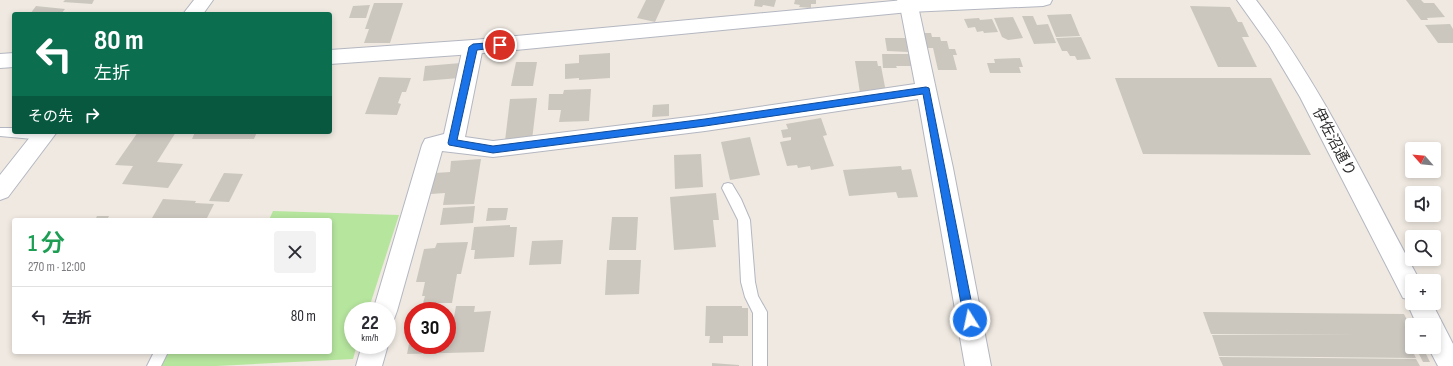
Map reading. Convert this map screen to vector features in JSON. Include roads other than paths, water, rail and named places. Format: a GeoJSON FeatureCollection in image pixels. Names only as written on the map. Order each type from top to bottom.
{"type":"FeatureCollection","features":[{"type":"Feature","properties":{"kind":"street"},"geometry":{"type":"LineString","coordinates":[[194,12],[204,0]]}},
{"type":"Feature","properties":{"kind":"street"},"geometry":{"type":"LineString","coordinates":[[332,57],[473,47],[902,2],[1044,0]]}},
{"type":"Feature","properties":{"kind":"street","name":"伊佐沼通り"},"geometry":{"type":"LineString","coordinates":[[1246,0],[1276,40],[1309,94],[1405,277]]}},
{"type":"Feature","properties":{"kind":"street"},"geometry":{"type":"LineString","coordinates":[[902,2],[926,90],[978,366]]}},
{"type":"Feature","properties":{"kind":"street"},"geometry":{"type":"LineString","coordinates":[[452,143],[473,47]]}},
{"type":"Feature","properties":{"kind":"street"},"geometry":{"type":"LineString","coordinates":[[0,61],[12,60]]}},
{"type":"Feature","properties":{"kind":"street"},"geometry":{"type":"LineString","coordinates":[[388,302],[433,145],[443,142],[493,149],[705,123],[926,90]]}},
{"type":"Feature","properties":{"kind":"street"},"geometry":{"type":"LineString","coordinates":[[0,191],[44,134]]}},
{"type":"Feature","properties":{"kind":"street"},"geometry":{"type":"LineString","coordinates":[[1441,347],[1451,366]]}},
{"type":"Feature","properties":{"kind":"street"},"geometry":{"type":"LineString","coordinates":[[369,366],[372,354]]}},
{"type":"Feature","properties":{"kind":"lane"},"geometry":{"type":"LineString","coordinates":[[0,132],[12,132]]}},
{"type":"Feature","properties":{"kind":"lane"},"geometry":{"type":"LineString","coordinates":[[728,188],[737,203],[744,220],[748,282],[752,297],[760,312],[760,366]]}},
{"type":"Feature","properties":{"kind":"lane"},"geometry":{"type":"LineString","coordinates":[[154,366],[160,354]]}}]}
